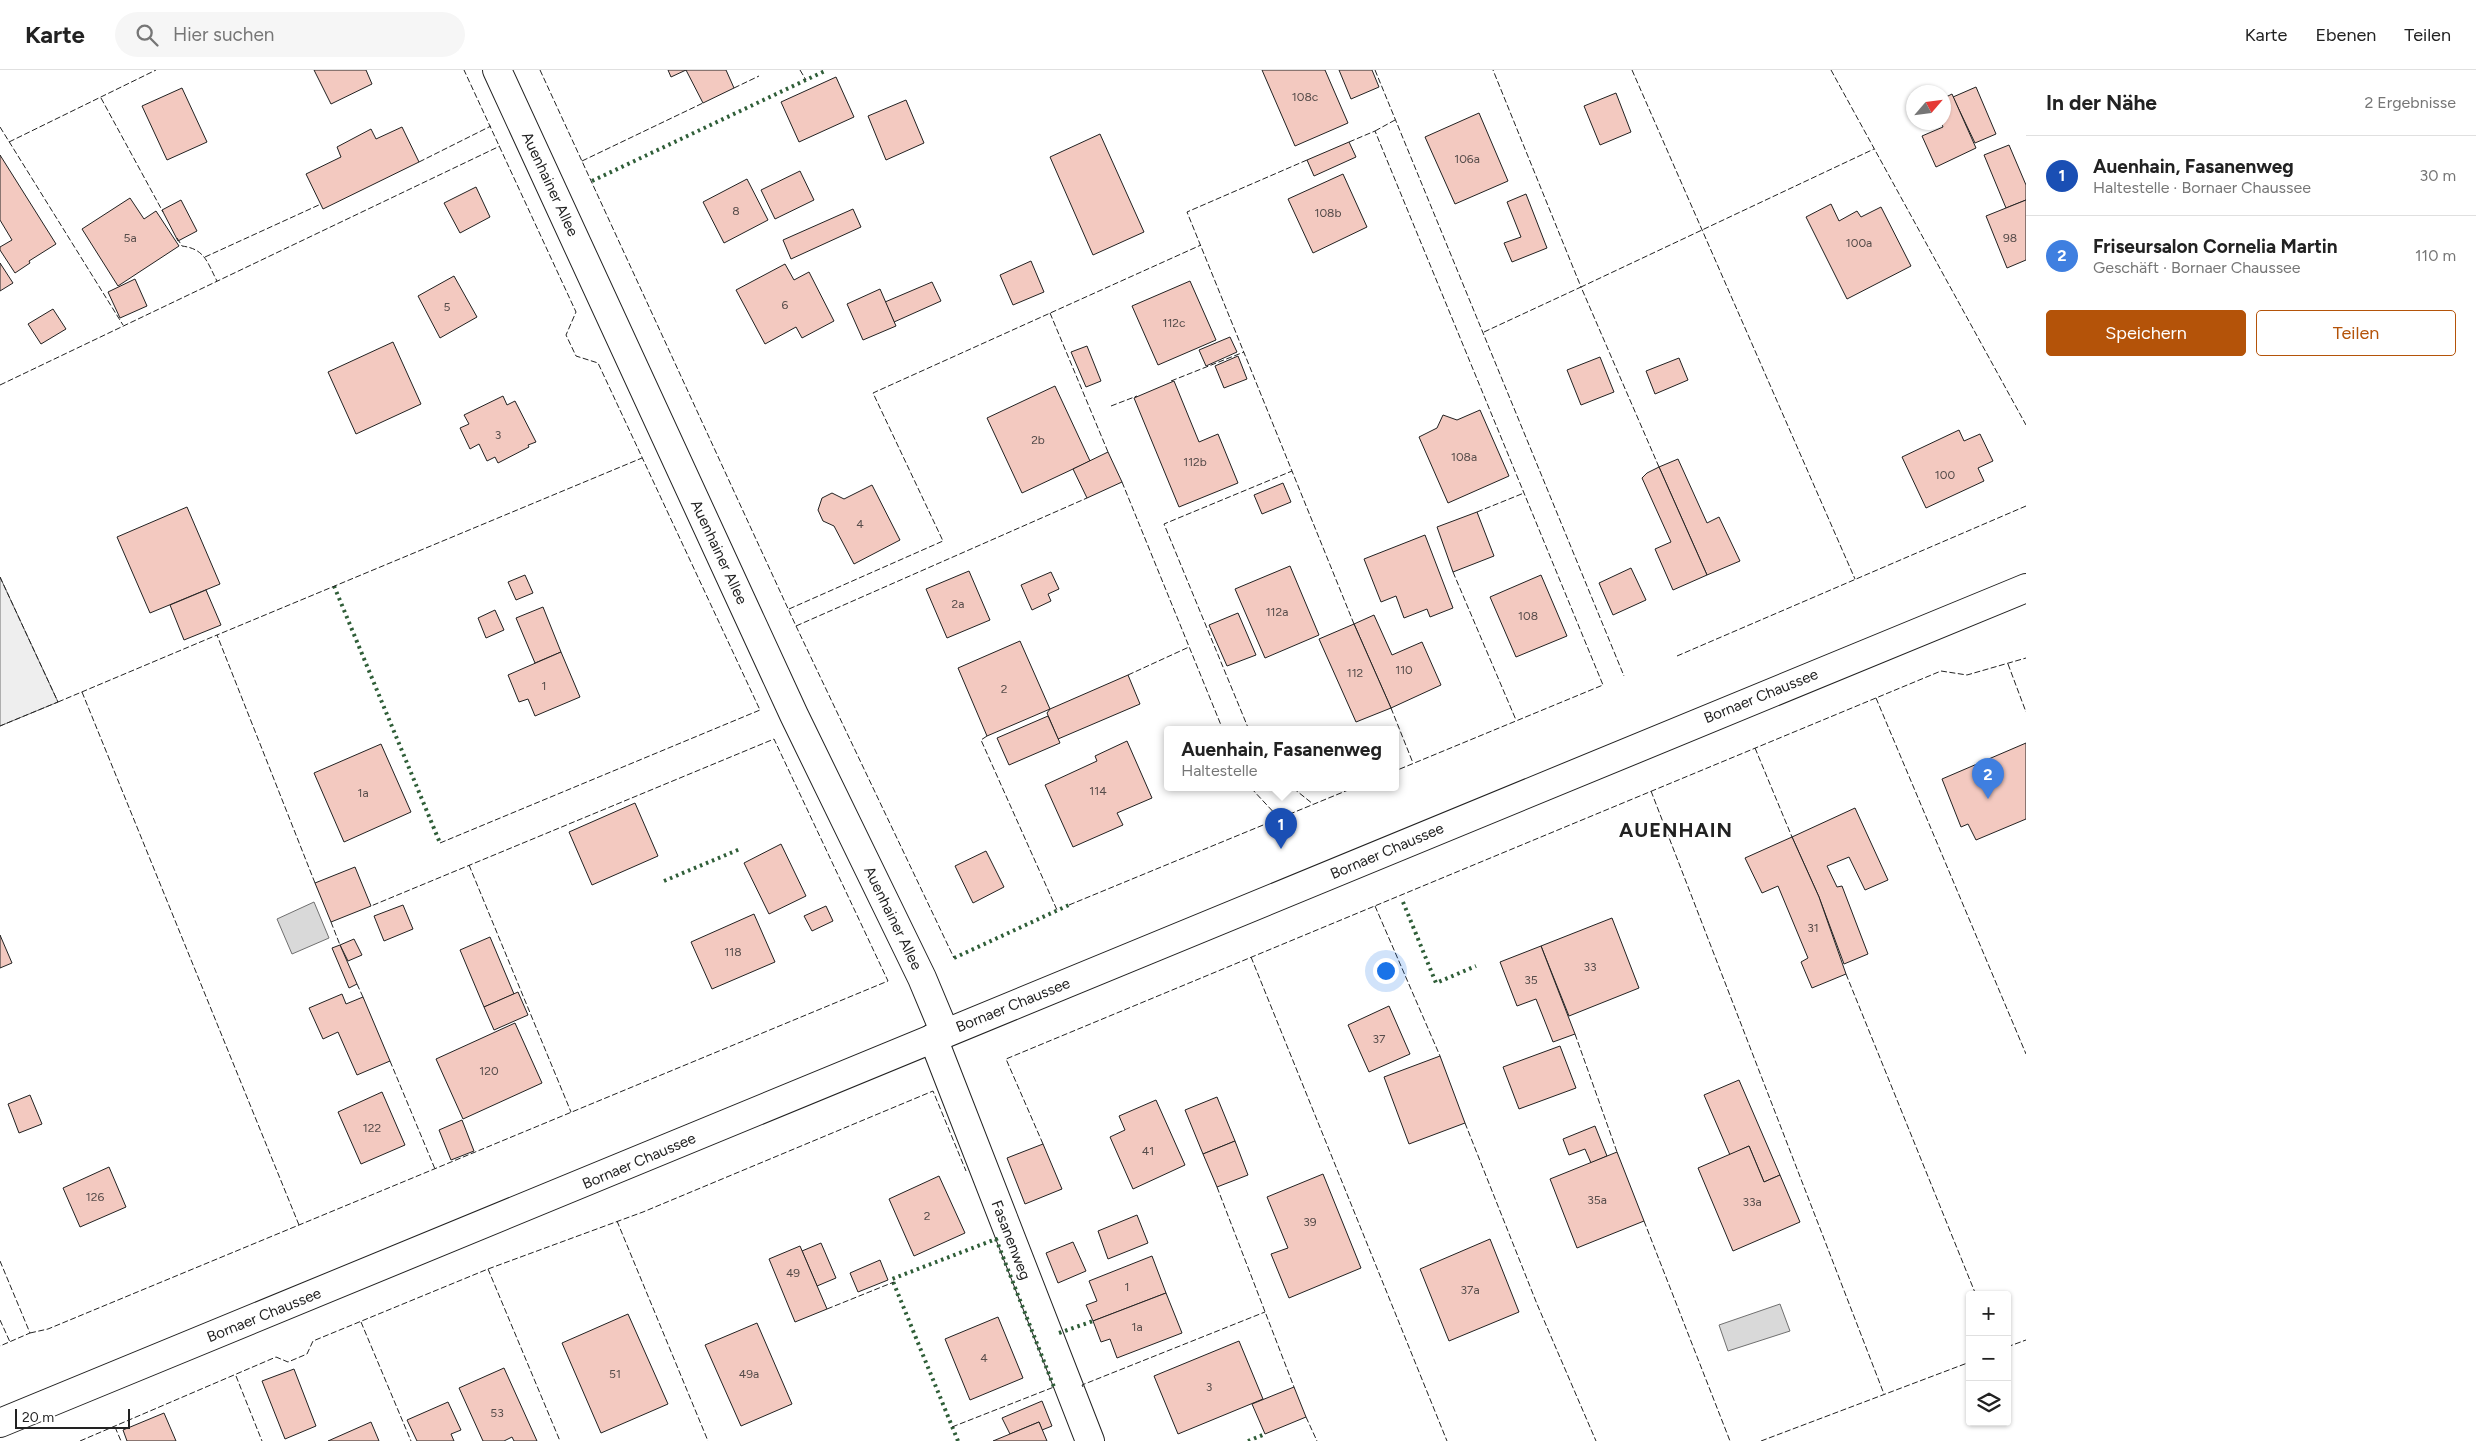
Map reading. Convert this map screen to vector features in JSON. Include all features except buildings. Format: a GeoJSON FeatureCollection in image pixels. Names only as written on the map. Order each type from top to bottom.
{"type":"FeatureCollection","features":[{"type":"Feature","properties":{"kind":"street","name":"Auenhainer Allee"},"geometry":{"type":"LineString","coordinates":[[497,70],[786,699],[922,978],[939,1035]]}},
{"type":"Feature","properties":{"kind":"street","name":"Bornaer Chaussee"},"geometry":{"type":"LineString","coordinates":[[0,1423],[612,1173],[939,1035],[2026,588]]}},
{"type":"Feature","properties":{"kind":"street","name":"Fasanenweg"},"geometry":{"type":"LineString","coordinates":[[939,1035],[1090,1441]]}},
{"type":"Feature","properties":{"kind":"shaded area"},"geometry":{"type":"Polygon","coordinates":[[[0,577],[58,702],[0,726],[0,577]]]}},
{"type":"Feature","properties":{"kind":"shaded area"},"geometry":{"type":"Polygon","coordinates":[[[314,902],[329,938],[292,954],[277,919],[314,902]]]}},
{"type":"Feature","properties":{"kind":"shaded area"},"geometry":{"type":"Polygon","coordinates":[[[1780,1304],[1790,1331],[1728,1351],[1719,1325],[1780,1304]]]}},
{"type":"Feature","properties":{"kind":"hedge"},"geometry":{"type":"LineString","coordinates":[[592,181],[827,70]]}},
{"type":"Feature","properties":{"kind":"hedge"},"geometry":{"type":"LineString","coordinates":[[334,586],[440,843]]}},
{"type":"Feature","properties":{"kind":"hedge"},"geometry":{"type":"LineString","coordinates":[[664,881],[740,849]]}},
{"type":"Feature","properties":{"kind":"hedge"},"geometry":{"type":"LineString","coordinates":[[1403,902],[1436,983],[1476,966]]}},
{"type":"Feature","properties":{"kind":"hedge"},"geometry":{"type":"LineString","coordinates":[[954,958],[1069,905]]}},
{"type":"Feature","properties":{"kind":"hedge"},"geometry":{"type":"LineString","coordinates":[[958,1441],[892,1279],[996,1239],[1054,1387]]}},
{"type":"Feature","properties":{"kind":"hedge"},"geometry":{"type":"LineString","coordinates":[[1059,1333],[1093,1321]]}},
{"type":"Feature","properties":{"kind":"hedge"},"geometry":{"type":"LineString","coordinates":[[1248,1441],[1265,1434]]}},
{"type":"Feature","properties":{"kind":"fence"},"geometry":{"type":"LineString","coordinates":[[9,142],[156,70]]}},
{"type":"Feature","properties":{"kind":"fence"},"geometry":{"type":"LineString","coordinates":[[440,843],[760,710],[598,363],[576,356],[566,335],[576,312],[464,70]]}},
{"type":"Feature","properties":{"kind":"fence"},"geometry":{"type":"LineString","coordinates":[[540,70],[796,626],[954,958]]}},
{"type":"Feature","properties":{"kind":"fence"},"geometry":{"type":"LineString","coordinates":[[800,70],[806,80]]}},
{"type":"Feature","properties":{"kind":"fence"},"geometry":{"type":"LineString","coordinates":[[1375,70],[1624,676]]}},
{"type":"Feature","properties":{"kind":"fence"},"geometry":{"type":"LineString","coordinates":[[1484,332],[1581,287],[1493,70]]}},
{"type":"Feature","properties":{"kind":"fence"},"geometry":{"type":"LineString","coordinates":[[1632,70],[1855,579]]}},
{"type":"Feature","properties":{"kind":"fence"},"geometry":{"type":"LineString","coordinates":[[1831,70],[2026,425]]}},
{"type":"Feature","properties":{"kind":"fence"},"geometry":{"type":"LineString","coordinates":[[734,88],[759,76]]}},
{"type":"Feature","properties":{"kind":"fence"},"geometry":{"type":"LineString","coordinates":[[101,98],[163,212]]}},
{"type":"Feature","properties":{"kind":"fence"},"geometry":{"type":"LineString","coordinates":[[582,161],[703,103]]}},
{"type":"Feature","properties":{"kind":"fence"},"geometry":{"type":"LineString","coordinates":[[1375,131],[1395,120]]}},
{"type":"Feature","properties":{"kind":"fence"},"geometry":{"type":"LineString","coordinates":[[419,162],[491,126]]}},
{"type":"Feature","properties":{"kind":"fence"},"geometry":{"type":"LineString","coordinates":[[0,127],[123,325]]}},
{"type":"Feature","properties":{"kind":"fence"},"geometry":{"type":"LineString","coordinates":[[1349,142],[1375,131],[1603,685],[1399,769]]}},
{"type":"Feature","properties":{"kind":"fence"},"geometry":{"type":"LineString","coordinates":[[0,385],[500,146]]}},
{"type":"Feature","properties":{"kind":"fence"},"geometry":{"type":"LineString","coordinates":[[1659,467],[1581,287],[1874,149]]}},
{"type":"Feature","properties":{"kind":"fence"},"geometry":{"type":"LineString","coordinates":[[1307,160],[1187,212],[1354,624]]}},
{"type":"Feature","properties":{"kind":"fence"},"geometry":{"type":"LineString","coordinates":[[205,257],[321,204]]}},
{"type":"Feature","properties":{"kind":"fence"},"geometry":{"type":"LineString","coordinates":[[177,238],[182,246],[201,253],[208,262],[217,281]]}},
{"type":"Feature","properties":{"kind":"fence"},"geometry":{"type":"LineString","coordinates":[[789,609],[943,541],[873,393],[1201,245]]}},
{"type":"Feature","properties":{"kind":"fence"},"geometry":{"type":"LineString","coordinates":[[1050,313],[1108,452]]}},
{"type":"Feature","properties":{"kind":"fence"},"geometry":{"type":"LineString","coordinates":[[1171,381],[1244,352]]}},
{"type":"Feature","properties":{"kind":"fence"},"geometry":{"type":"LineString","coordinates":[[1111,406],[1137,396]]}},
{"type":"Feature","properties":{"kind":"fence"},"geometry":{"type":"LineString","coordinates":[[315,883],[217,635],[642,458]]}},
{"type":"Feature","properties":{"kind":"fence"},"geometry":{"type":"LineString","coordinates":[[1247,726],[1164,524],[1292,471]]}},
{"type":"Feature","properties":{"kind":"fence"},"geometry":{"type":"LineString","coordinates":[[1122,482],[1221,726]]}},
{"type":"Feature","properties":{"kind":"fence"},"geometry":{"type":"LineString","coordinates":[[1477,512],[1524,493]]}},
{"type":"Feature","properties":{"kind":"fence"},"geometry":{"type":"LineString","coordinates":[[796,626],[1087,498]]}},
{"type":"Feature","properties":{"kind":"fence"},"geometry":{"type":"LineString","coordinates":[[1677,656],[2026,506]]}},
{"type":"Feature","properties":{"kind":"fence"},"geometry":{"type":"LineString","coordinates":[[1453,572],[1516,720]]}},
{"type":"Feature","properties":{"kind":"fence"},"geometry":{"type":"LineString","coordinates":[[0,577],[58,702],[0,726]]}},
{"type":"Feature","properties":{"kind":"fence"},"geometry":{"type":"LineString","coordinates":[[58,702],[217,635]]}},
{"type":"Feature","properties":{"kind":"fence"},"geometry":{"type":"LineString","coordinates":[[1128,675],[1189,647]]}},
{"type":"Feature","properties":{"kind":"fence"},"geometry":{"type":"LineString","coordinates":[[1043,1144],[1006,1059],[1941,671],[1967,675],[2026,658]]}},
{"type":"Feature","properties":{"kind":"fence"},"geometry":{"type":"LineString","coordinates":[[2008,664],[2026,712]]}},
{"type":"Feature","properties":{"kind":"fence"},"geometry":{"type":"LineString","coordinates":[[82,692],[299,1225]]}},
{"type":"Feature","properties":{"kind":"fence"},"geometry":{"type":"LineString","coordinates":[[1876,698],[2026,1054]]}},
{"type":"Feature","properties":{"kind":"fence"},"geometry":{"type":"LineString","coordinates":[[1391,708],[1398,726]]}},
{"type":"Feature","properties":{"kind":"fence"},"geometry":{"type":"LineString","coordinates":[[1399,728],[1413,763]]}},
{"type":"Feature","properties":{"kind":"fence"},"geometry":{"type":"LineString","coordinates":[[987,736],[981,740],[1057,910]]}},
{"type":"Feature","properties":{"kind":"fence"},"geometry":{"type":"LineString","coordinates":[[30,1333],[48,1329],[888,981],[774,739],[371,906]]}},
{"type":"Feature","properties":{"kind":"fence"},"geometry":{"type":"LineString","coordinates":[[1755,748],[1792,837]]}},
{"type":"Feature","properties":{"kind":"fence"},"geometry":{"type":"LineString","coordinates":[[1254,791],[1279,818]]}},
{"type":"Feature","properties":{"kind":"fence"},"geometry":{"type":"LineString","coordinates":[[1297,791],[1313,804]]}},
{"type":"Feature","properties":{"kind":"fence"},"geometry":{"type":"LineString","coordinates":[[1069,905],[1346,791]]}},
{"type":"Feature","properties":{"kind":"fence"},"geometry":{"type":"LineString","coordinates":[[1651,791],[1884,1394]]}},
{"type":"Feature","properties":{"kind":"fence"},"geometry":{"type":"LineString","coordinates":[[469,865],[571,1112]]}},
{"type":"Feature","properties":{"kind":"fence"},"geometry":{"type":"LineString","coordinates":[[1375,906],[1440,1056]]}},
{"type":"Feature","properties":{"kind":"fence"},"geometry":{"type":"LineString","coordinates":[[331,922],[340,945]]}},
{"type":"Feature","properties":{"kind":"fence"},"geometry":{"type":"LineString","coordinates":[[1251,957],[1447,1441]]}},
{"type":"Feature","properties":{"kind":"fence"},"geometry":{"type":"LineString","coordinates":[[1846,974],[1974,1291]]}},
{"type":"Feature","properties":{"kind":"fence"},"geometry":{"type":"LineString","coordinates":[[357,984],[363,997]]}},
{"type":"Feature","properties":{"kind":"fence"},"geometry":{"type":"LineString","coordinates":[[1575,1034],[1617,1152]]}},
{"type":"Feature","properties":{"kind":"fence"},"geometry":{"type":"LineString","coordinates":[[390,1061],[435,1169]]}},
{"type":"Feature","properties":{"kind":"fence"},"geometry":{"type":"LineString","coordinates":[[80,1441],[276,1357],[288,1362],[307,1354],[313,1341],[488,1269],[643,1212],[933,1091],[966,1171]]}},
{"type":"Feature","properties":{"kind":"fence"},"geometry":{"type":"LineString","coordinates":[[1465,1123],[1537,1304],[1596,1441]]}},
{"type":"Feature","properties":{"kind":"fence"},"geometry":{"type":"LineString","coordinates":[[1217,1187],[1294,1387]]}},
{"type":"Feature","properties":{"kind":"fence"},"geometry":{"type":"LineString","coordinates":[[617,1221],[708,1441]]}},
{"type":"Feature","properties":{"kind":"fence"},"geometry":{"type":"LineString","coordinates":[[1644,1221],[1730,1441]]}},
{"type":"Feature","properties":{"kind":"fence"},"geometry":{"type":"LineString","coordinates":[[0,1261],[30,1333],[0,1346]]}},
{"type":"Feature","properties":{"kind":"fence"},"geometry":{"type":"LineString","coordinates":[[488,1269],[560,1441]]}},
{"type":"Feature","properties":{"kind":"fence"},"geometry":{"type":"LineString","coordinates":[[827,1309],[894,1282]]}},
{"type":"Feature","properties":{"kind":"fence"},"geometry":{"type":"LineString","coordinates":[[1083,1387],[1082,1385],[1265,1312]]}},
{"type":"Feature","properties":{"kind":"fence"},"geometry":{"type":"LineString","coordinates":[[0,1320],[10,1342]]}},
{"type":"Feature","properties":{"kind":"fence"},"geometry":{"type":"LineString","coordinates":[[361,1322],[411,1441]]}},
{"type":"Feature","properties":{"kind":"fence"},"geometry":{"type":"LineString","coordinates":[[2011,1346],[2026,1340]]}},
{"type":"Feature","properties":{"kind":"fence"},"geometry":{"type":"LineString","coordinates":[[1761,1441],[1966,1364]]}},
{"type":"Feature","properties":{"kind":"fence"},"geometry":{"type":"LineString","coordinates":[[236,1376],[262,1441]]}},
{"type":"Feature","properties":{"kind":"fence"},"geometry":{"type":"LineString","coordinates":[[952,1427],[1054,1387]]}},
{"type":"Feature","properties":{"kind":"fence"},"geometry":{"type":"LineString","coordinates":[[1306,1417],[1317,1441]]}},
{"type":"Feature","properties":{"kind":"fence"},"geometry":{"type":"LineString","coordinates":[[115,1427],[121,1441]]}},
{"type":"Feature","properties":{"kind":"place","name":"Friseursalon Cornelia Martin"},"geometry":{"type":"Point","coordinates":[1988,799]}},
{"type":"Feature","properties":{"kind":"place","name":"Auenhain, Fasanenweg"},"geometry":{"type":"Point","coordinates":[1281,849]}},
{"type":"Feature","properties":{"kind":"district","name":"AUENHAIN"},"geometry":{"type":"Point","coordinates":[1676,830]}}]}
